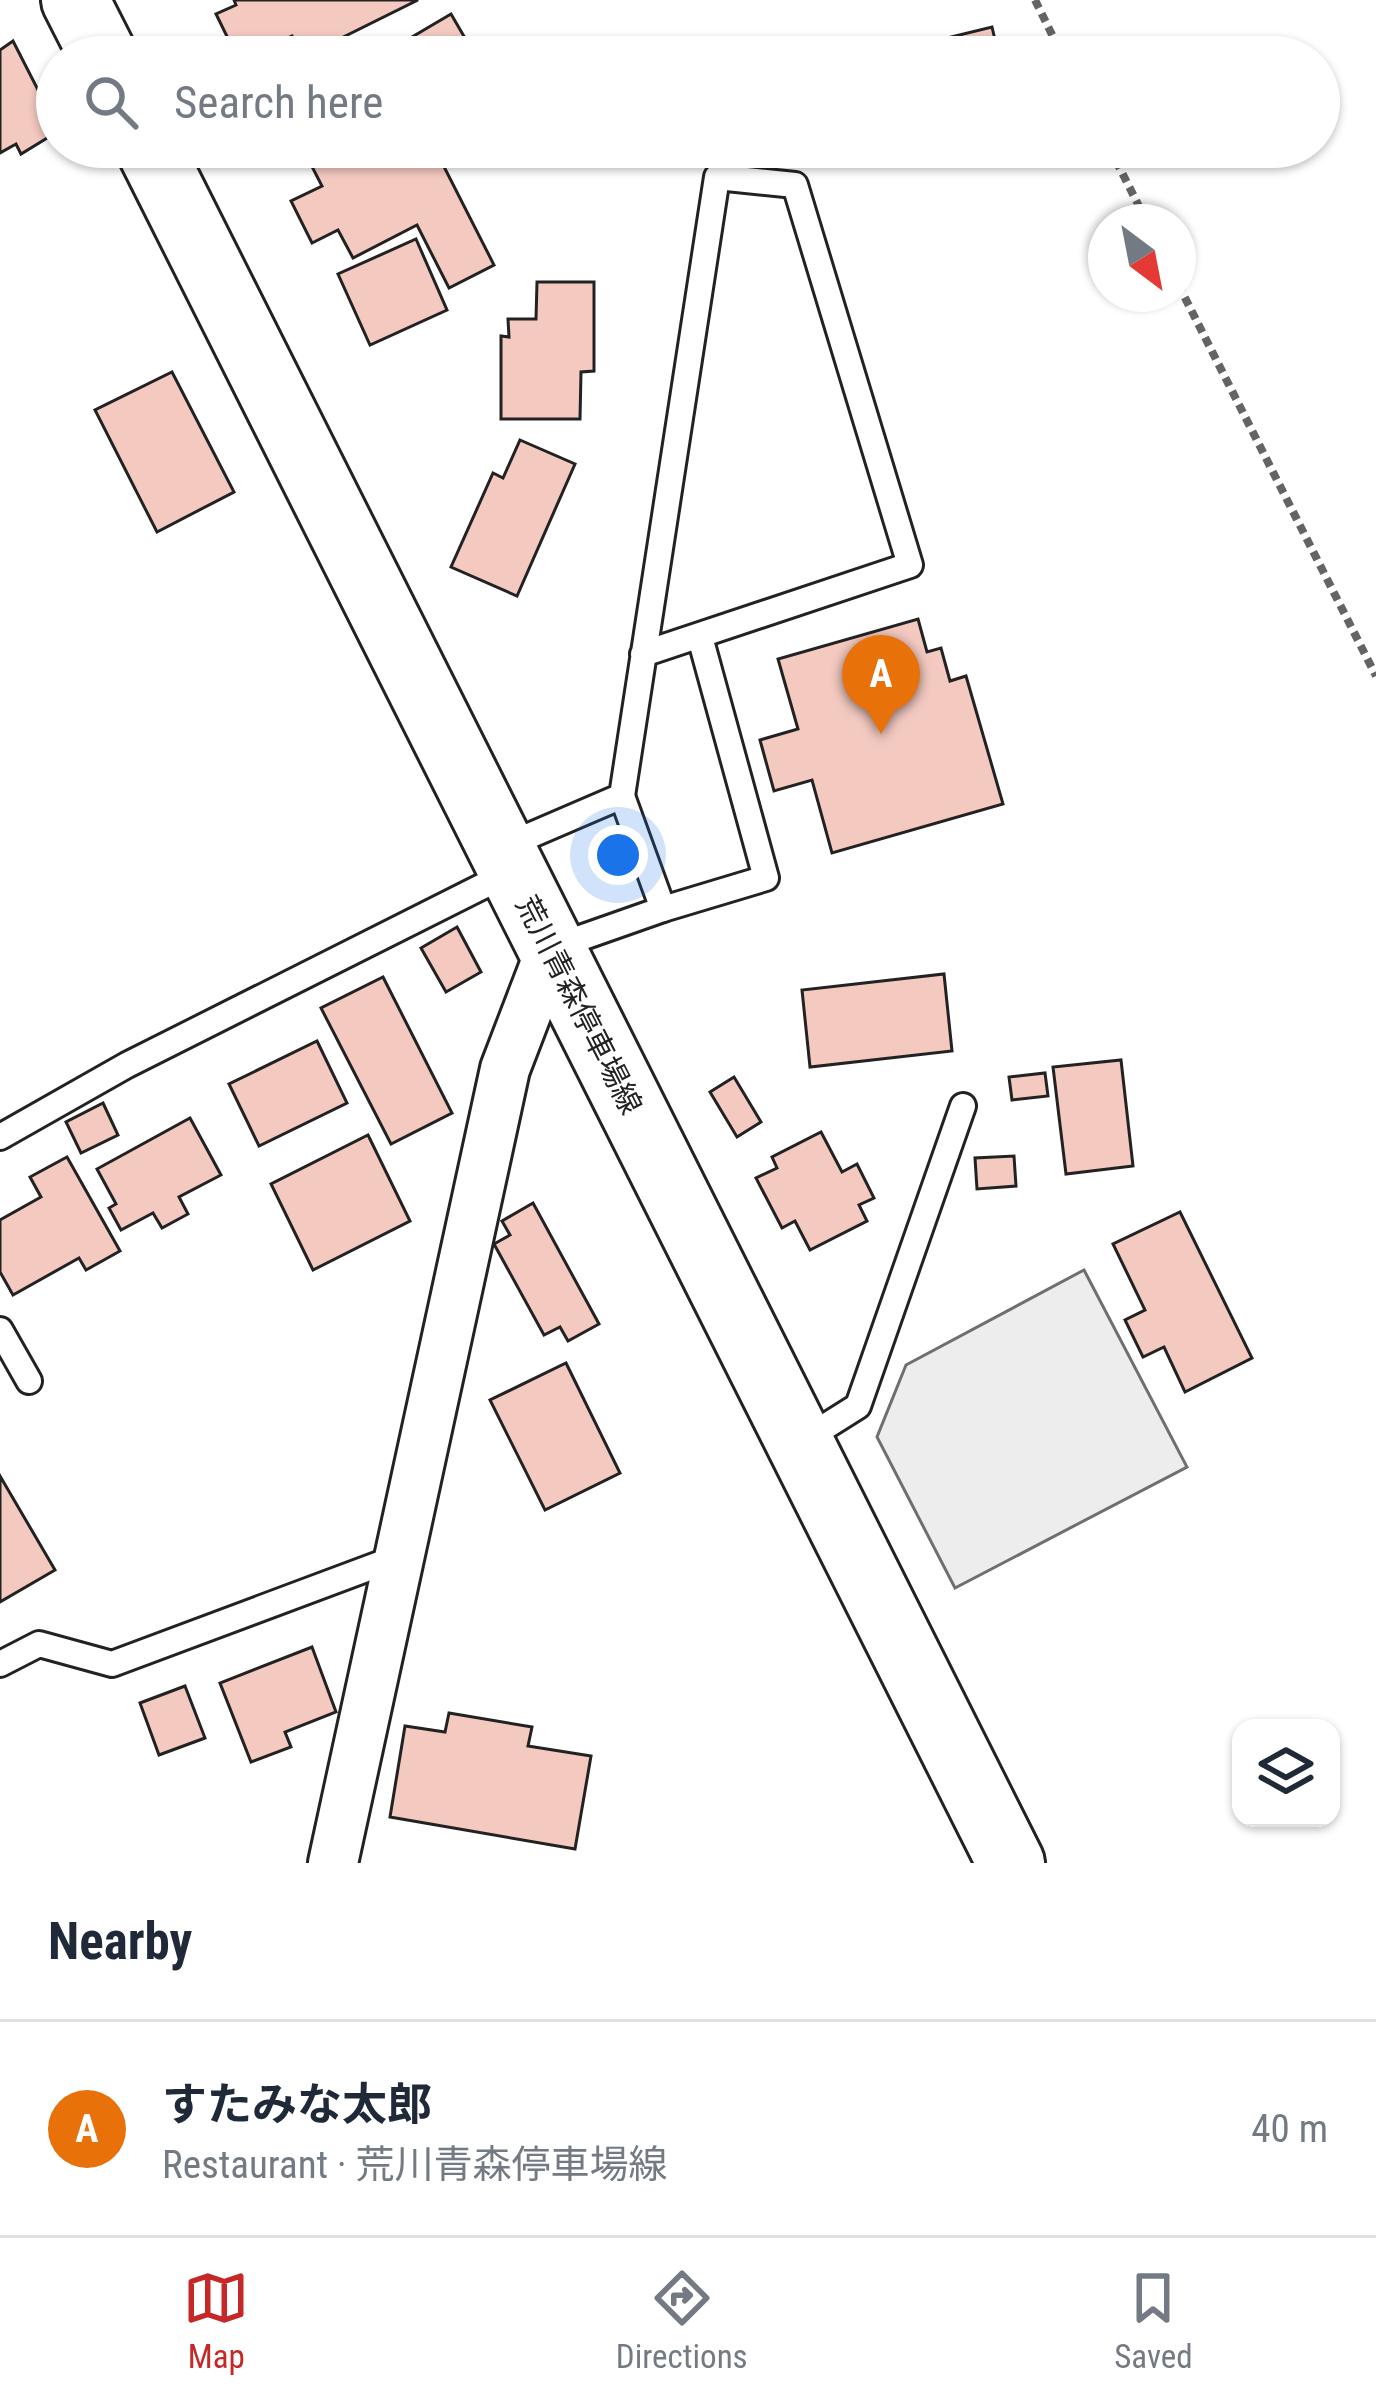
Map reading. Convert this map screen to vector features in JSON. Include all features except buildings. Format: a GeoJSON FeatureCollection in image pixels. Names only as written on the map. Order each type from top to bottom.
{"type":"FeatureCollection","features":[{"type":"Feature","properties":{"kind":"main road"},"geometry":{"type":"LineString","coordinates":[[75,0],[93,36]]}},
{"type":"Feature","properties":{"kind":"main road","name":"荒川青森停車場線"},"geometry":{"type":"LineString","coordinates":[[160,168],[1011,1863]]}},
{"type":"Feature","properties":{"kind":"street"},"geometry":{"type":"LineString","coordinates":[[333,1863],[506,1069],[551,949]]}},
{"type":"Feature","properties":{"kind":"lane"},"geometry":{"type":"LineString","coordinates":[[644,654],[910,565],[795,185],[717,177],[622,796],[662,909]]}},
{"type":"Feature","properties":{"kind":"lane"},"geometry":{"type":"LineString","coordinates":[[551,949],[766,878],[700,637]]}},
{"type":"Feature","properties":{"kind":"lane"},"geometry":{"type":"LineString","coordinates":[[0,1137],[622,796]]}},
{"type":"Feature","properties":{"kind":"lane"},"geometry":{"type":"LineString","coordinates":[[799,1442],[858,1406],[963,1106]]}},
{"type":"Feature","properties":{"kind":"lane"},"geometry":{"type":"LineString","coordinates":[[0,1330],[29,1382]]}},
{"type":"Feature","properties":{"kind":"lane"},"geometry":{"type":"LineString","coordinates":[[0,1664],[39,1644],[112,1664],[403,1555]]}},
{"type":"Feature","properties":{"kind":"path"},"geometry":{"type":"LineString","coordinates":[[1035,0],[1053,36]]}},
{"type":"Feature","properties":{"kind":"path"},"geometry":{"type":"LineString","coordinates":[[1120,168],[1138,204]]}},
{"type":"Feature","properties":{"kind":"path"},"geometry":{"type":"LineString","coordinates":[[1192,312],[1376,676]]}},
{"type":"Feature","properties":{"kind":"shaded area"},"geometry":{"type":"Polygon","coordinates":[[[1084,1270],[1187,1467],[955,1588],[877,1437],[906,1365],[1084,1270]]]}},
{"type":"Feature","properties":{"kind":"place","name":"すたみな太郎"},"geometry":{"type":"Point","coordinates":[881,734]}}]}
